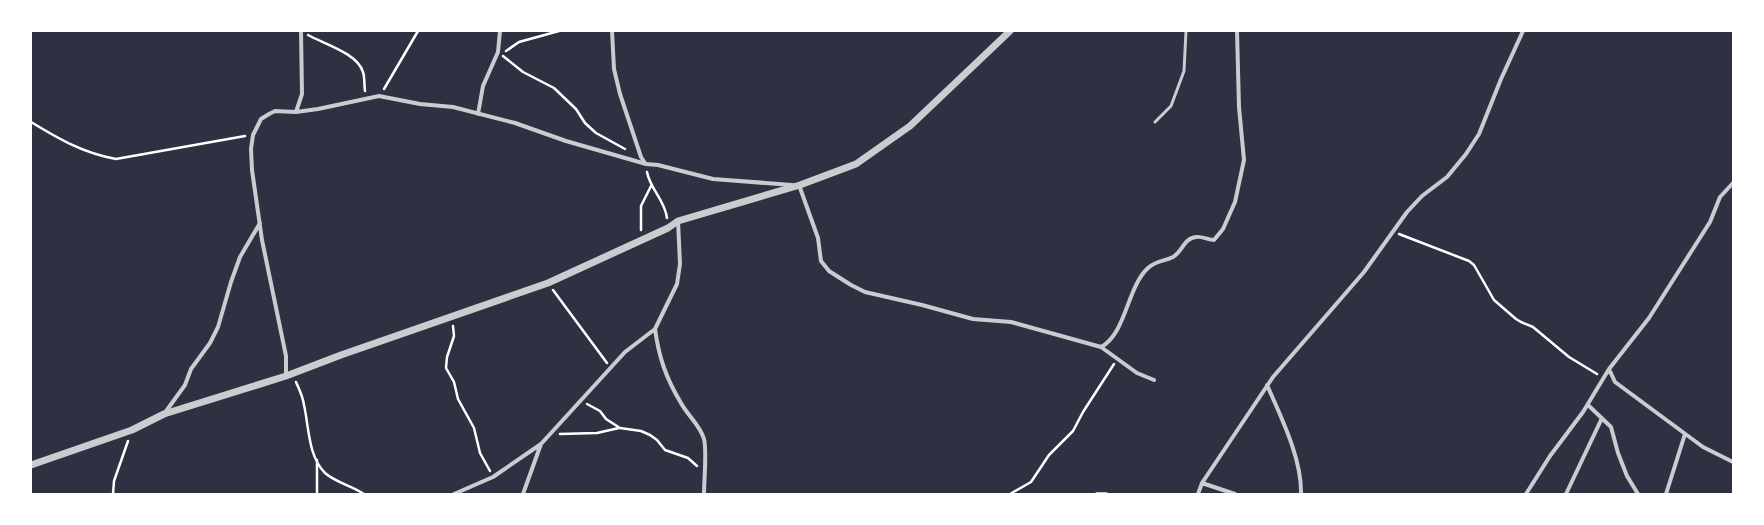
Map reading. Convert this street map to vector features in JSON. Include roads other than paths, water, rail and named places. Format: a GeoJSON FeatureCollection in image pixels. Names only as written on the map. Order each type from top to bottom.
{"type":"FeatureCollection","features":[{"type":"Feature","properties":{"kind":"street"},"geometry":{"type":"LineString","coordinates":[[296,112],[302,94],[301,31]]}},
{"type":"Feature","properties":{"kind":"street"},"geometry":{"type":"LineString","coordinates":[[478,114],[483,86],[498,52],[500,31]]}},
{"type":"Feature","properties":{"kind":"street"},"geometry":{"type":"LineString","coordinates":[[612,31],[614,69],[620,94],[641,157],[646,164]]}},
{"type":"Feature","properties":{"kind":"street"},"geometry":{"type":"LineString","coordinates":[[31,465],[132,430],[164,414],[290,375],[341,355],[548,283],[641,241],[678,222],[800,185],[856,164],[910,126],[1010,31]]}},
{"type":"Feature","properties":{"kind":"street"},"geometry":{"type":"LineString","coordinates":[[1101,346],[1108,343],[1112,337],[1137,282],[1148,268],[1159,261],[1176,255],[1186,242],[1192,238],[1197,237],[1209,240],[1218,237],[1235,202],[1244,160],[1239,107],[1237,31]]}},
{"type":"Feature","properties":{"kind":"street"},"geometry":{"type":"LineString","coordinates":[[1198,494],[1202,483],[1266,385],[1364,272],[1407,212],[1422,196],[1447,177],[1466,154],[1479,134],[1523,31]]}},
{"type":"Feature","properties":{"kind":"street"},"geometry":{"type":"LineString","coordinates":[[290,375],[260,223],[252,170],[251,149],[253,135],[262,119],[269,114],[275,112],[296,112],[380,96],[420,104],[453,107],[514,123],[566,141],[646,164],[658,165],[713,179],[800,185]]}},
{"type":"Feature","properties":{"kind":"street"},"geometry":{"type":"LineString","coordinates":[[1526,494],[1550,456],[1588,405],[1609,369],[1649,318],[1710,222],[1720,197],[1733,182]]}},
{"type":"Feature","properties":{"kind":"street"},"geometry":{"type":"LineString","coordinates":[[800,185],[818,238],[821,261],[829,271],[851,286],[865,292],[922,305],[973,319],[1011,322],[1101,346],[1137,373],[1154,380]]}},
{"type":"Feature","properties":{"kind":"street"},"geometry":{"type":"LineString","coordinates":[[454,494],[493,477],[541,444],[625,352],[655,329],[677,284],[680,264],[678,222]]}},
{"type":"Feature","properties":{"kind":"street"},"geometry":{"type":"LineString","coordinates":[[164,414],[185,385],[191,370],[213,338],[222,315],[227,292],[240,257],[260,223]]}},
{"type":"Feature","properties":{"kind":"street"},"geometry":{"type":"LineString","coordinates":[[655,329],[659,358],[667,377],[681,404],[698,427],[704,440],[704,494]]}},
{"type":"Feature","properties":{"kind":"street"},"geometry":{"type":"LineString","coordinates":[[1609,369],[1615,382],[1703,447],[1733,462]]}},
{"type":"Feature","properties":{"kind":"street"},"geometry":{"type":"LineString","coordinates":[[1266,385],[1298,459],[1301,494]]}},
{"type":"Feature","properties":{"kind":"street"},"geometry":{"type":"LineString","coordinates":[[1588,405],[1611,427],[1618,453],[1627,476],[1638,494]]}},
{"type":"Feature","properties":{"kind":"street"},"geometry":{"type":"LineString","coordinates":[[1566,494],[1602,418]]}},
{"type":"Feature","properties":{"kind":"street"},"geometry":{"type":"LineString","coordinates":[[1666,494],[1685,434]]}},
{"type":"Feature","properties":{"kind":"street"},"geometry":{"type":"LineString","coordinates":[[523,494],[541,444]]}},
{"type":"Feature","properties":{"kind":"street"},"geometry":{"type":"LineString","coordinates":[[1202,483],[1235,494]]}},
{"type":"Feature","properties":{"kind":"street"},"geometry":{"type":"LineString","coordinates":[[1097,494],[1106,494]]}},
{"type":"Feature","properties":{"kind":"lane"},"geometry":{"type":"LineString","coordinates":[[1155,122],[1172,106],[1184,71],[1186,31]]}}]}
